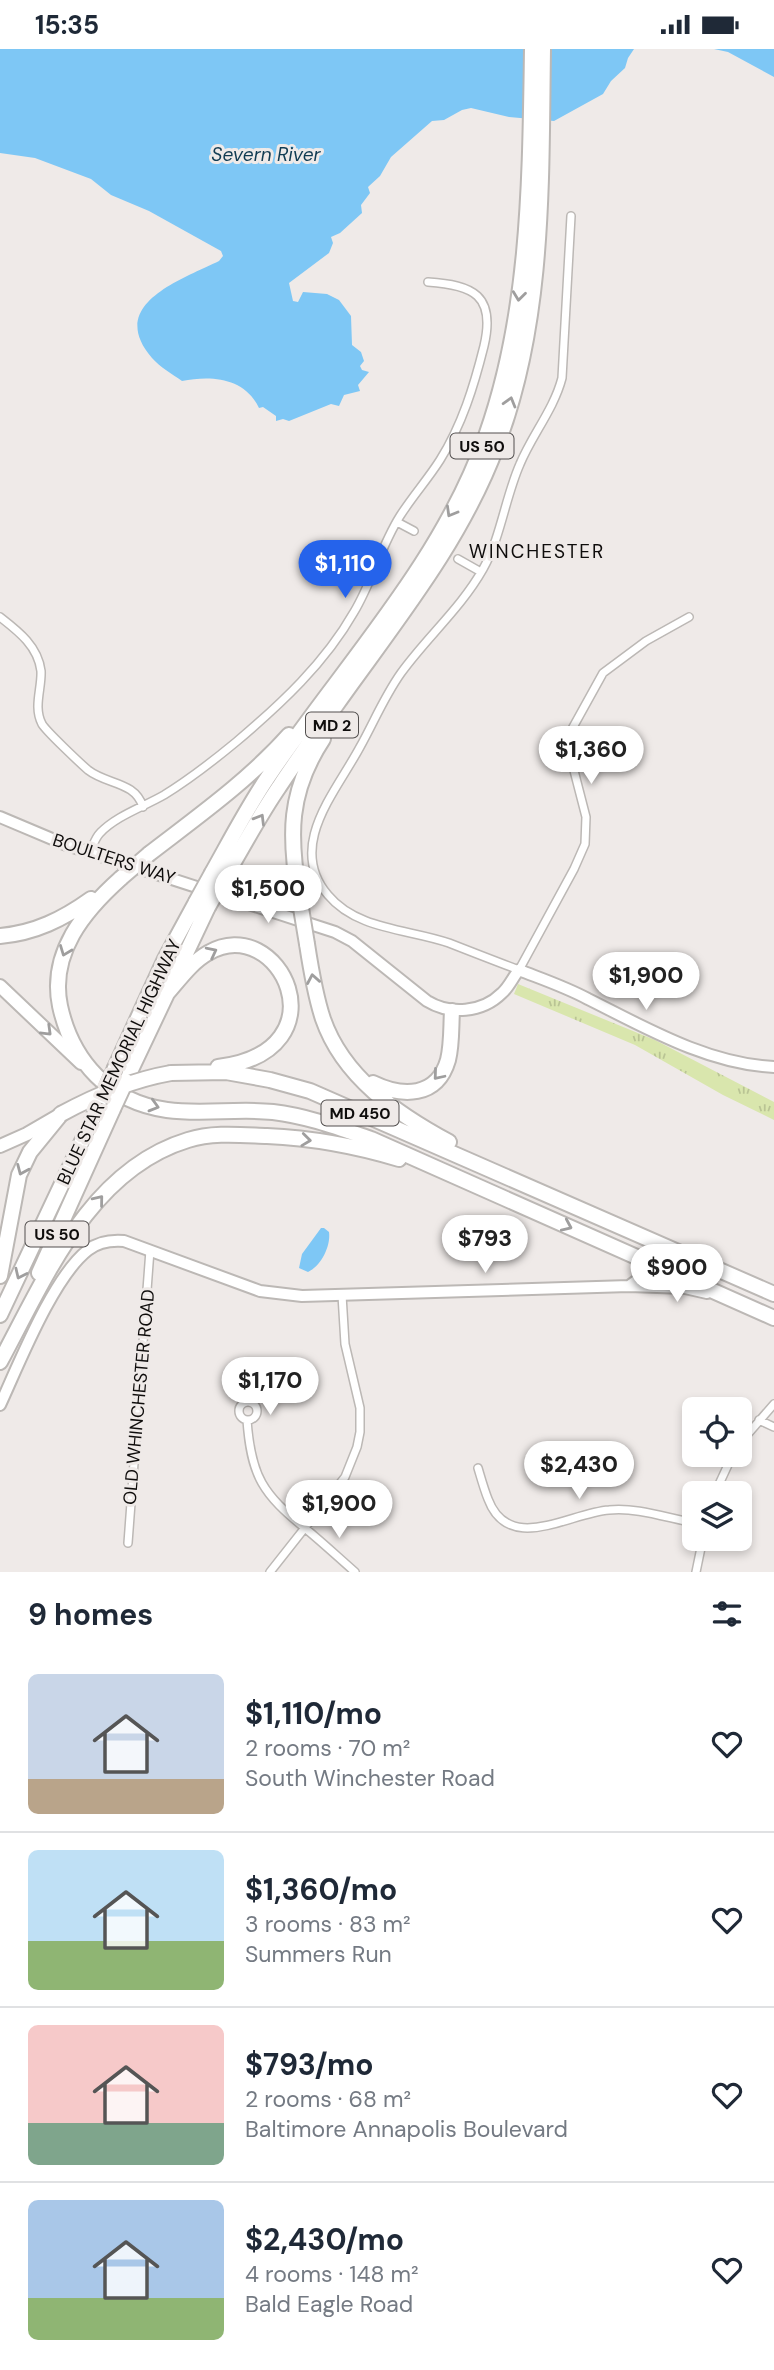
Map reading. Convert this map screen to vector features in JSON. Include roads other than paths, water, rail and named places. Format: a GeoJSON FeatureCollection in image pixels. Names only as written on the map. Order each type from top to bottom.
{"type":"FeatureCollection","features":[{"type":"Feature","properties":{"kind":"highway","name":"BLUE STAR MEMORIAL HIGHWAY"},"geometry":{"type":"LineString","coordinates":[[0,1315],[107,1105],[128,1076],[202,905],[267,778],[419,566],[459,498],[486,435],[517,311],[536,180],[532,49]]}},
{"type":"Feature","properties":{"kind":"highway","name":"BLUE STAR MEMORIAL HIGHWAY"},"geometry":{"type":"LineString","coordinates":[[218,875],[431,575],[470,507],[492,457],[519,372],[532,314],[543,49]]}},
{"type":"Feature","properties":{"kind":"highway","name":"MD 2"},"geometry":{"type":"LineString","coordinates":[[338,1050],[316,998],[292,857],[291,831],[295,804],[304,775],[316,750],[431,575]]}},
{"type":"Feature","properties":{"kind":"highway","name":"MD 2"},"geometry":{"type":"LineString","coordinates":[[341,677],[276,749],[221,798],[121,878],[100,897],[75,928],[60,964],[59,999],[66,1031],[82,1061],[94,1076],[132,1099],[166,1110],[271,1112],[301,1116],[371,1139],[774,1318]]}},
{"type":"Feature","properties":{"kind":"highway"},"geometry":{"type":"LineString","coordinates":[[0,936],[24,933],[58,920],[121,878]]}},
{"type":"Feature","properties":{"kind":"highway","name":"BLUE STAR MEMORIAL HIGHWAY"},"geometry":{"type":"LineString","coordinates":[[0,1361],[107,1105],[115,1068],[165,959],[202,905]]}},
{"type":"Feature","properties":{"kind":"highway"},"geometry":{"type":"LineString","coordinates":[[163,998],[195,963],[209,952],[224,947],[241,946],[268,958],[280,970],[289,984],[292,1002],[288,1023],[281,1038],[266,1052],[232,1066],[171,1073]]}},
{"type":"Feature","properties":{"kind":"highway"},"geometry":{"type":"LineString","coordinates":[[338,1050],[373,1083],[388,1090],[408,1094],[417,1092],[435,1081],[443,1071],[450,1047],[452,1011]]}},
{"type":"Feature","properties":{"kind":"highway"},"geometry":{"type":"LineString","coordinates":[[338,1050],[354,1074],[368,1088],[421,1127],[540,1191],[774,1294]]}},
{"type":"Feature","properties":{"kind":"highway","name":"MD 450"},"geometry":{"type":"LineString","coordinates":[[61,1114],[93,1097],[131,1083],[171,1073],[226,1072],[310,1091],[540,1191]]}},
{"type":"Feature","properties":{"kind":"highway"},"geometry":{"type":"LineString","coordinates":[[0,1276],[19,1175],[30,1152],[61,1114]]}},
{"type":"Feature","properties":{"kind":"highway"},"geometry":{"type":"LineString","coordinates":[[0,1361],[51,1268],[104,1193],[141,1161],[190,1139],[248,1135],[335,1143],[390,1157],[489,1192]]}},
{"type":"Feature","properties":{"kind":"highway"},"geometry":{"type":"LineString","coordinates":[[0,1238],[4,1260]]}},
{"type":"Feature","properties":{"kind":"main road"},"geometry":{"type":"LineString","coordinates":[[0,986],[94,1076]]}},
{"type":"Feature","properties":{"kind":"main road","name":"MD 450"},"geometry":{"type":"LineString","coordinates":[[0,1146],[61,1114]]}},
{"type":"Feature","properties":{"kind":"street"},"geometry":{"type":"LineString","coordinates":[[570,216],[562,378],[558,394],[519,465],[495,543],[481,572],[457,608],[430,637],[384,698],[360,748],[314,829],[310,848],[314,874],[330,898],[349,913],[377,925],[411,931],[519,969],[673,1040],[732,1060],[774,1067]]}},
{"type":"Feature","properties":{"kind":"street"},"geometry":{"type":"LineString","coordinates":[[90,852],[100,833],[204,769],[297,687],[353,614],[397,522],[440,461],[453,436],[467,405],[485,341],[486,313],[480,296],[470,289],[452,283],[428,282]]}},
{"type":"Feature","properties":{"kind":"street"},"geometry":{"type":"LineString","coordinates":[[397,522],[414,531]]}},
{"type":"Feature","properties":{"kind":"street"},"geometry":{"type":"LineString","coordinates":[[458,559],[481,572]]}},
{"type":"Feature","properties":{"kind":"street"},"geometry":{"type":"LineString","coordinates":[[0,617],[26,638],[38,659],[41,672],[37,699],[42,723],[88,770],[130,789],[140,796],[143,807]]}},
{"type":"Feature","properties":{"kind":"street"},"geometry":{"type":"LineString","coordinates":[[452,1011],[476,1008],[502,993],[519,969],[568,881],[585,844],[586,817],[570,755],[572,729],[603,673],[646,641],[689,617]]}},
{"type":"Feature","properties":{"kind":"street","name":"BOULTERS WAY"},"geometry":{"type":"LineString","coordinates":[[0,817],[90,852],[335,932],[352,941],[427,1001],[452,1011]]}},
{"type":"Feature","properties":{"kind":"street"},"geometry":{"type":"LineString","coordinates":[[0,1405],[41,1319],[80,1257],[96,1245],[116,1241],[150,1250],[260,1291],[302,1296],[629,1286],[685,1288],[730,1299]]}},
{"type":"Feature","properties":{"kind":"street"},"geometry":{"type":"LineString","coordinates":[[629,1286],[644,1275],[660,1244]]}},
{"type":"Feature","properties":{"kind":"street","name":"OLD WHINCHESTER ROAD"},"geometry":{"type":"LineString","coordinates":[[128,1543],[150,1250]]}},
{"type":"Feature","properties":{"kind":"street"},"geometry":{"type":"LineString","coordinates":[[270,1572],[345,1477],[353,1462],[360,1431],[358,1399],[343,1327],[342,1295]]}},
{"type":"Feature","properties":{"kind":"street"},"geometry":{"type":"LineString","coordinates":[[752,1429],[774,1404]]}},
{"type":"Feature","properties":{"kind":"street"},"geometry":{"type":"LineString","coordinates":[[247,1420],[251,1457],[260,1480],[275,1503],[355,1572]]}},
{"type":"Feature","properties":{"kind":"street"},"geometry":{"type":"LineString","coordinates":[[760,1420],[774,1427]]}},
{"type":"Feature","properties":{"kind":"street"},"geometry":{"type":"LineString","coordinates":[[478,1468],[493,1509],[506,1524],[517,1528],[541,1528],[593,1512],[617,1509],[682,1521]]}},
{"type":"Feature","properties":{"kind":"street"},"geometry":{"type":"LineString","coordinates":[[696,1572],[700,1551]]}},
{"type":"Feature","properties":{"kind":"water","name":"Severn River"},"geometry":{"type":"Polygon","coordinates":[[[0,49],[634,49],[625,68],[611,81],[603,94],[554,121],[509,117],[471,108],[444,120],[432,121],[391,157],[380,176],[368,187],[370,193],[361,205],[362,213],[340,233],[331,237],[333,243],[329,253],[289,283],[293,301],[298,302],[303,292],[327,294],[339,300],[351,316],[352,345],[361,352],[364,361],[360,366],[362,370],[369,372],[358,385],[360,391],[344,395],[339,406],[331,404],[289,421],[276,421],[276,416],[263,407],[259,408],[245,390],[236,385],[205,378],[182,381],[152,358],[140,339],[138,323],[143,309],[169,286],[219,261],[223,256],[221,251],[149,211],[111,195],[91,179],[35,158],[0,153],[0,49]]]}},
{"type":"Feature","properties":{"kind":"water"},"geometry":{"type":"Polygon","coordinates":[[[714,49],[774,49],[774,77],[728,52],[714,49]]]}},
{"type":"Feature","properties":{"kind":"water"},"geometry":{"type":"Polygon","coordinates":[[[321,1228],[329,1232],[327,1249],[317,1265],[308,1272],[299,1268],[302,1254],[321,1228]]]}},
{"type":"Feature","properties":{"kind":"district","name":"WINCHESTER"},"geometry":{"type":"Point","coordinates":[537,551]}}]}
